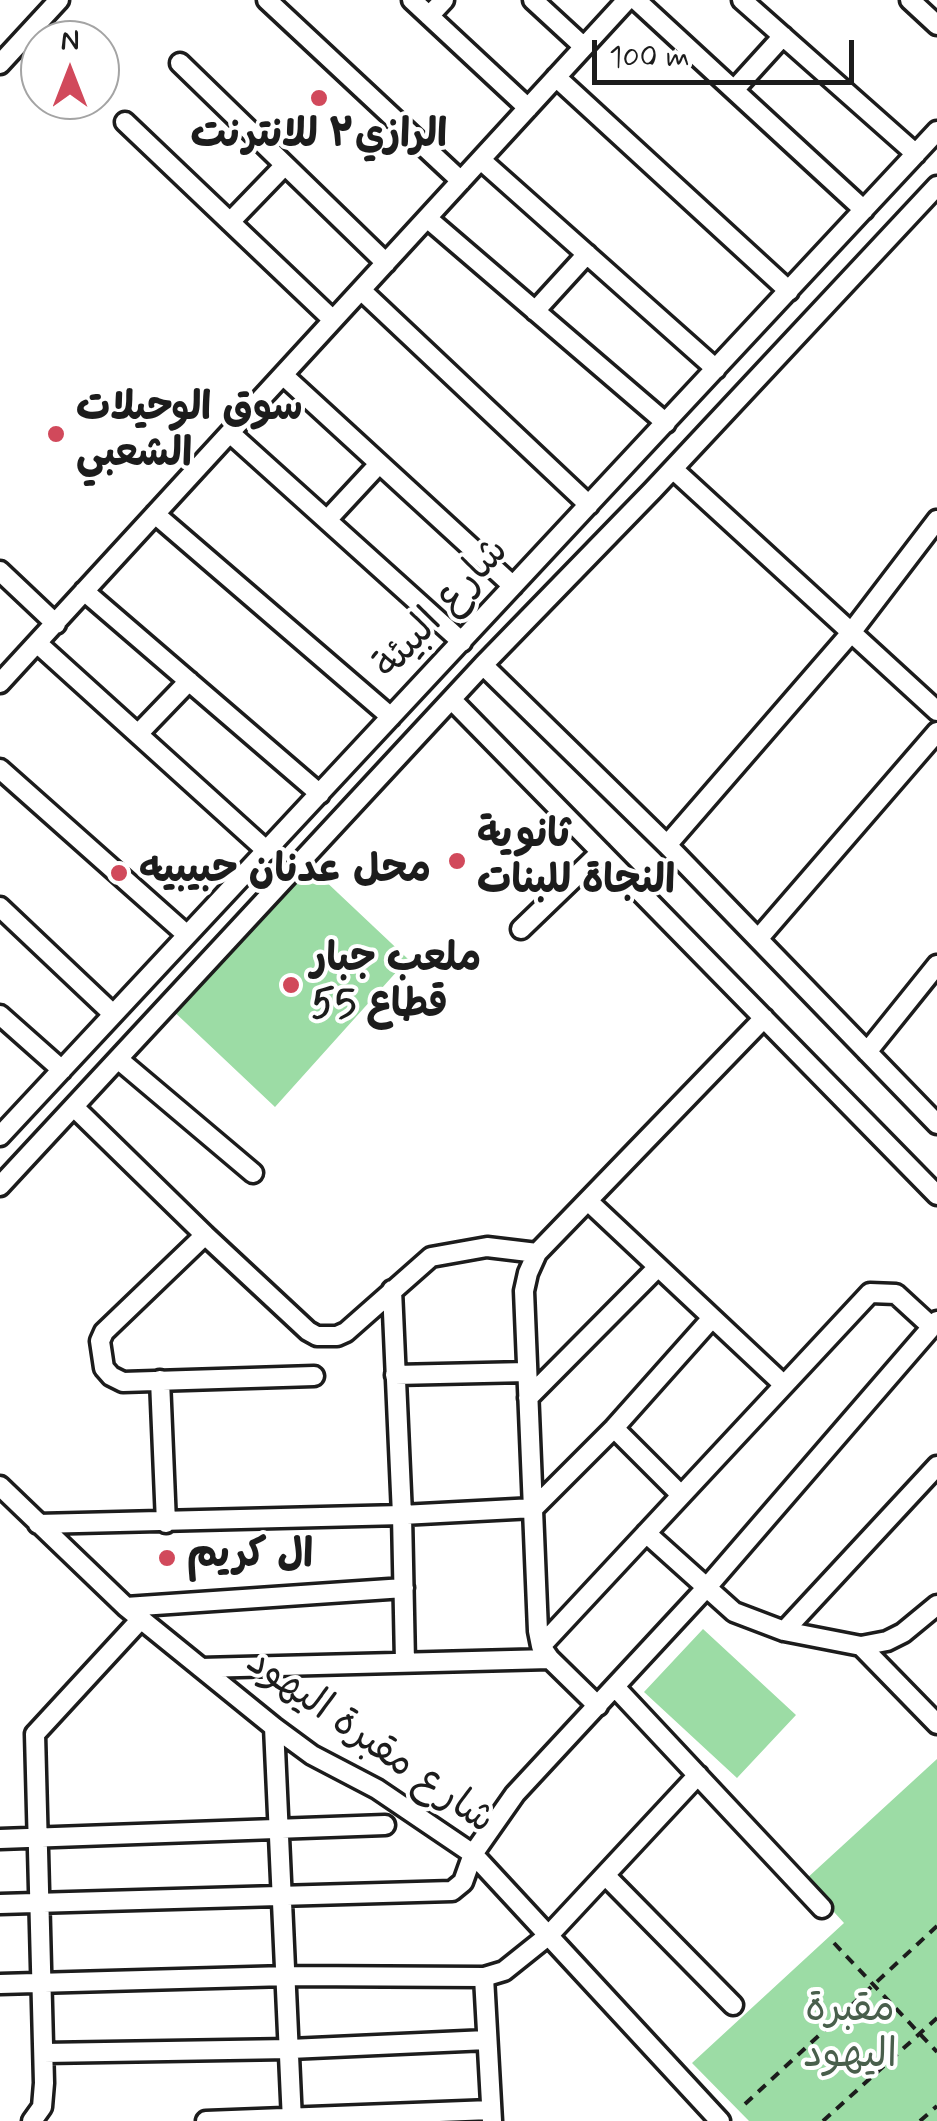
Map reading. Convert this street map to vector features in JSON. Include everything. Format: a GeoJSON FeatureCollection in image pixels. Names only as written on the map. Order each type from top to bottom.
{"type":"FeatureCollection","features":[{"type":"Feature","properties":{"kind":"street"},"geometry":{"type":"LineString","coordinates":[[0,64],[59,0]]}},
{"type":"Feature","properties":{"kind":"street"},"geometry":{"type":"LineString","coordinates":[[267,0],[461,181]]}},
{"type":"Feature","properties":{"kind":"street"},"geometry":{"type":"LineString","coordinates":[[412,0],[528,108]]}},
{"type":"Feature","properties":{"kind":"street"},"geometry":{"type":"LineString","coordinates":[[429,16],[444,0]]}},
{"type":"Feature","properties":{"kind":"street"},"geometry":{"type":"LineString","coordinates":[[533,0],[584,47]]}},
{"type":"Feature","properties":{"kind":"street"},"geometry":{"type":"LineString","coordinates":[[0,683],[627,0]]}},
{"type":"Feature","properties":{"kind":"street"},"geometry":{"type":"LineString","coordinates":[[636,0],[864,210]]}},
{"type":"Feature","properties":{"kind":"street"},"geometry":{"type":"LineString","coordinates":[[742,0],[916,154]]}},
{"type":"Feature","properties":{"kind":"street"},"geometry":{"type":"LineString","coordinates":[[910,0],[937,25]]}},
{"type":"Feature","properties":{"kind":"street"},"geometry":{"type":"LineString","coordinates":[[734,90],[784,36]]}},
{"type":"Feature","properties":{"kind":"street"},"geometry":{"type":"LineString","coordinates":[[180,63],[386,263]]}},
{"type":"Feature","properties":{"kind":"street"},"geometry":{"type":"LineString","coordinates":[[556,77],[788,291]]}},
{"type":"Feature","properties":{"kind":"street"},"geometry":{"type":"LineString","coordinates":[[125,122],[334,320]]}},
{"type":"Feature","properties":{"kind":"street","name":"شارع البيئة"},"geometry":{"type":"LineString","coordinates":[[0,1136],[936,135]]}},
{"type":"Feature","properties":{"kind":"street"},"geometry":{"type":"LineString","coordinates":[[481,160],[716,369]]}},
{"type":"Feature","properties":{"kind":"street"},"geometry":{"type":"LineString","coordinates":[[230,222],[286,166]]}},
{"type":"Feature","properties":{"kind":"street","name":"شارع البيئة"},"geometry":{"type":"LineString","coordinates":[[0,1186],[482,665],[673,469],[937,186]]}},
{"type":"Feature","properties":{"kind":"street"},"geometry":{"type":"LineString","coordinates":[[427,218],[666,423]]}},
{"type":"Feature","properties":{"kind":"street"},"geometry":{"type":"LineString","coordinates":[[535,311],[587,254]]}},
{"type":"Feature","properties":{"kind":"street"},"geometry":{"type":"LineString","coordinates":[[362,290],[589,505]]}},
{"type":"Feature","properties":{"kind":"street"},"geometry":{"type":"LineString","coordinates":[[282,376],[513,586]]}},
{"type":"Feature","properties":{"kind":"street"},"geometry":{"type":"LineString","coordinates":[[230,432],[462,642]]}},
{"type":"Feature","properties":{"kind":"street"},"geometry":{"type":"LineString","coordinates":[[327,520],[379,464]]}},
{"type":"Feature","properties":{"kind":"street"},"geometry":{"type":"LineString","coordinates":[[673,469],[937,712]]}},
{"type":"Feature","properties":{"kind":"street"},"geometry":{"type":"LineString","coordinates":[[155,514],[391,718]]}},
{"type":"Feature","properties":{"kind":"street"},"geometry":{"type":"LineString","coordinates":[[667,845],[850,634],[937,520]]}},
{"type":"Feature","properties":{"kind":"street"},"geometry":{"type":"LineString","coordinates":[[0,571],[56,624]]}},
{"type":"Feature","properties":{"kind":"street"},"geometry":{"type":"LineString","coordinates":[[84,591],[320,794]]}},
{"type":"Feature","properties":{"kind":"street"},"geometry":{"type":"LineString","coordinates":[[37,643],[267,851]]}},
{"type":"Feature","properties":{"kind":"street"},"geometry":{"type":"LineString","coordinates":[[482,665],[667,845],[936,1122]]}},
{"type":"Feature","properties":{"kind":"street"},"geometry":{"type":"LineString","coordinates":[[138,734],[189,682]]}},
{"type":"Feature","properties":{"kind":"street"},"geometry":{"type":"LineString","coordinates":[[452,700],[937,1195]]}},
{"type":"Feature","properties":{"kind":"street"},"geometry":{"type":"LineString","coordinates":[[758,939],[937,732]]}},
{"type":"Feature","properties":{"kind":"street"},"geometry":{"type":"LineString","coordinates":[[0,769],[187,935]]}},
{"type":"Feature","properties":{"kind":"street"},"geometry":{"type":"LineString","coordinates":[[521,929],[601,852]]}},
{"type":"Feature","properties":{"kind":"street"},"geometry":{"type":"LineString","coordinates":[[0,908],[113,1014]]}},
{"type":"Feature","properties":{"kind":"street"},"geometry":{"type":"LineString","coordinates":[[867,1052],[937,965]]}},
{"type":"Feature","properties":{"kind":"street"},"geometry":{"type":"LineString","coordinates":[[0,1015],[62,1070]]}},
{"type":"Feature","properties":{"kind":"street"},"geometry":{"type":"LineString","coordinates":[[598,1706],[545,1652],[524,1292],[537,1254],[764,1018]]}},
{"type":"Feature","properties":{"kind":"street"},"geometry":{"type":"LineString","coordinates":[[118,1058],[253,1174]]}},
{"type":"Feature","properties":{"kind":"street"},"geometry":{"type":"LineString","coordinates":[[74,1107],[205,1235],[317,1336],[346,1332],[430,1257],[487,1247],[537,1254]]}},
{"type":"Feature","properties":{"kind":"street"},"geometry":{"type":"LineString","coordinates":[[588,1201],[784,1385]]}},
{"type":"Feature","properties":{"kind":"street"},"geometry":{"type":"LineString","coordinates":[[205,1235],[104,1332],[100,1340],[104,1368],[123,1382],[314,1376]]}},
{"type":"Feature","properties":{"kind":"street"},"geometry":{"type":"LineString","coordinates":[[528,1398],[658,1266]]}},
{"type":"Feature","properties":{"kind":"street"},"geometry":{"type":"LineString","coordinates":[[392,1290],[405,1662]]}},
{"type":"Feature","properties":{"kind":"street"},"geometry":{"type":"LineString","coordinates":[[0,1904],[452,1891],[463,1882],[473,1854],[515,1794],[706,1587],[935,1324],[896,1294],[870,1293],[646,1532],[545,1652],[405,1662],[200,1668]]}},
{"type":"Feature","properties":{"kind":"street"},"geometry":{"type":"LineString","coordinates":[[38,1524],[166,1523],[534,1508],[614,1428],[712,1318]]}},
{"type":"Feature","properties":{"kind":"street"},"geometry":{"type":"LineString","coordinates":[[395,1375],[528,1372]]}},
{"type":"Feature","properties":{"kind":"street"},"geometry":{"type":"LineString","coordinates":[[160,1380],[166,1523]]}},
{"type":"Feature","properties":{"kind":"street"},"geometry":{"type":"LineString","coordinates":[[614,1428],[682,1495]]}},
{"type":"Feature","properties":{"kind":"street"},"geometry":{"type":"LineString","coordinates":[[784,1630],[937,1466]]}},
{"type":"Feature","properties":{"kind":"street","name":"شارع مقبرة اليهود"},"geometry":{"type":"LineString","coordinates":[[0,1486],[134,1613],[274,1727],[312,1755],[377,1789],[473,1854],[717,2120]]}},
{"type":"Feature","properties":{"kind":"street"},"geometry":{"type":"LineString","coordinates":[[646,1532],[734,1612],[784,1630],[860,1646],[887,1641],[903,1633],[937,1604]]}},
{"type":"Feature","properties":{"kind":"street"},"geometry":{"type":"LineString","coordinates":[[32,2121],[42,2106],[44,2053],[35,1734],[134,1613],[404,1588]]}},
{"type":"Feature","properties":{"kind":"street"},"geometry":{"type":"LineString","coordinates":[[860,1646],[937,1724]]}},
{"type":"Feature","properties":{"kind":"street"},"geometry":{"type":"LineString","coordinates":[[615,1687],[822,1908]]}},
{"type":"Feature","properties":{"kind":"street"},"geometry":{"type":"LineString","coordinates":[[274,1727],[292,2120]]}},
{"type":"Feature","properties":{"kind":"street"},"geometry":{"type":"LineString","coordinates":[[0,1984],[287,1976],[484,1977],[504,1972],[549,1934],[698,1775]]}},
{"type":"Feature","properties":{"kind":"street"},"geometry":{"type":"LineString","coordinates":[[0,1840],[385,1825]]}},
{"type":"Feature","properties":{"kind":"street"},"geometry":{"type":"LineString","coordinates":[[604,1876],[732,2005]]}},
{"type":"Feature","properties":{"kind":"street"},"geometry":{"type":"LineString","coordinates":[[206,2121],[492,2115],[484,1977]]}},
{"type":"Feature","properties":{"kind":"street"},"geometry":{"type":"LineString","coordinates":[[44,2053],[290,2049],[486,2040]]}},
{"type":"Feature","properties":{"kind":"path"},"geometry":{"type":"LineString","coordinates":[[745,2104],[937,1926]]}},
{"type":"Feature","properties":{"kind":"path"},"geometry":{"type":"LineString","coordinates":[[834,1943],[937,2052]]}},
{"type":"Feature","properties":{"kind":"path"},"geometry":{"type":"LineString","coordinates":[[824,2121],[937,2018]]}},
{"type":"Feature","properties":{"kind":"path"},"geometry":{"type":"LineString","coordinates":[[920,2121],[937,2106]]}},
{"type":"Feature","properties":{"kind":"green space"},"geometry":{"type":"Polygon","coordinates":[[[303,860],[408,959],[275,1107],[168,1006],[303,860]]]}},
{"type":"Feature","properties":{"kind":"green space"},"geometry":{"type":"Polygon","coordinates":[[[703,1629],[796,1715],[737,1778],[644,1692],[703,1629]]]}},
{"type":"Feature","properties":{"kind":"green space","name":"مقبرة اليهود"},"geometry":{"type":"Polygon","coordinates":[[[937,1759],[937,2121],[749,2121],[692,2063],[844,1923],[805,1880],[937,1759]]]}},
{"type":"Feature","properties":{"kind":"place","name":"الرازي٣ للانترنت"},"geometry":{"type":"Point","coordinates":[319,98]}},
{"type":"Feature","properties":{"kind":"place","name":"سوق الوحيلات الشعبي"},"geometry":{"type":"Point","coordinates":[56,434]}},
{"type":"Feature","properties":{"kind":"place","name":"ثانوية النجاة للبنات"},"geometry":{"type":"Point","coordinates":[457,861]}},
{"type":"Feature","properties":{"kind":"place","name":"محل عدنان حبيبيه"},"geometry":{"type":"Point","coordinates":[119,873]}},
{"type":"Feature","properties":{"kind":"place","name":"ملعب جبار قطاع 55"},"geometry":{"type":"Point","coordinates":[291,985]}},
{"type":"Feature","properties":{"kind":"place","name":"ال كريم"},"geometry":{"type":"Point","coordinates":[167,1558]}}]}
